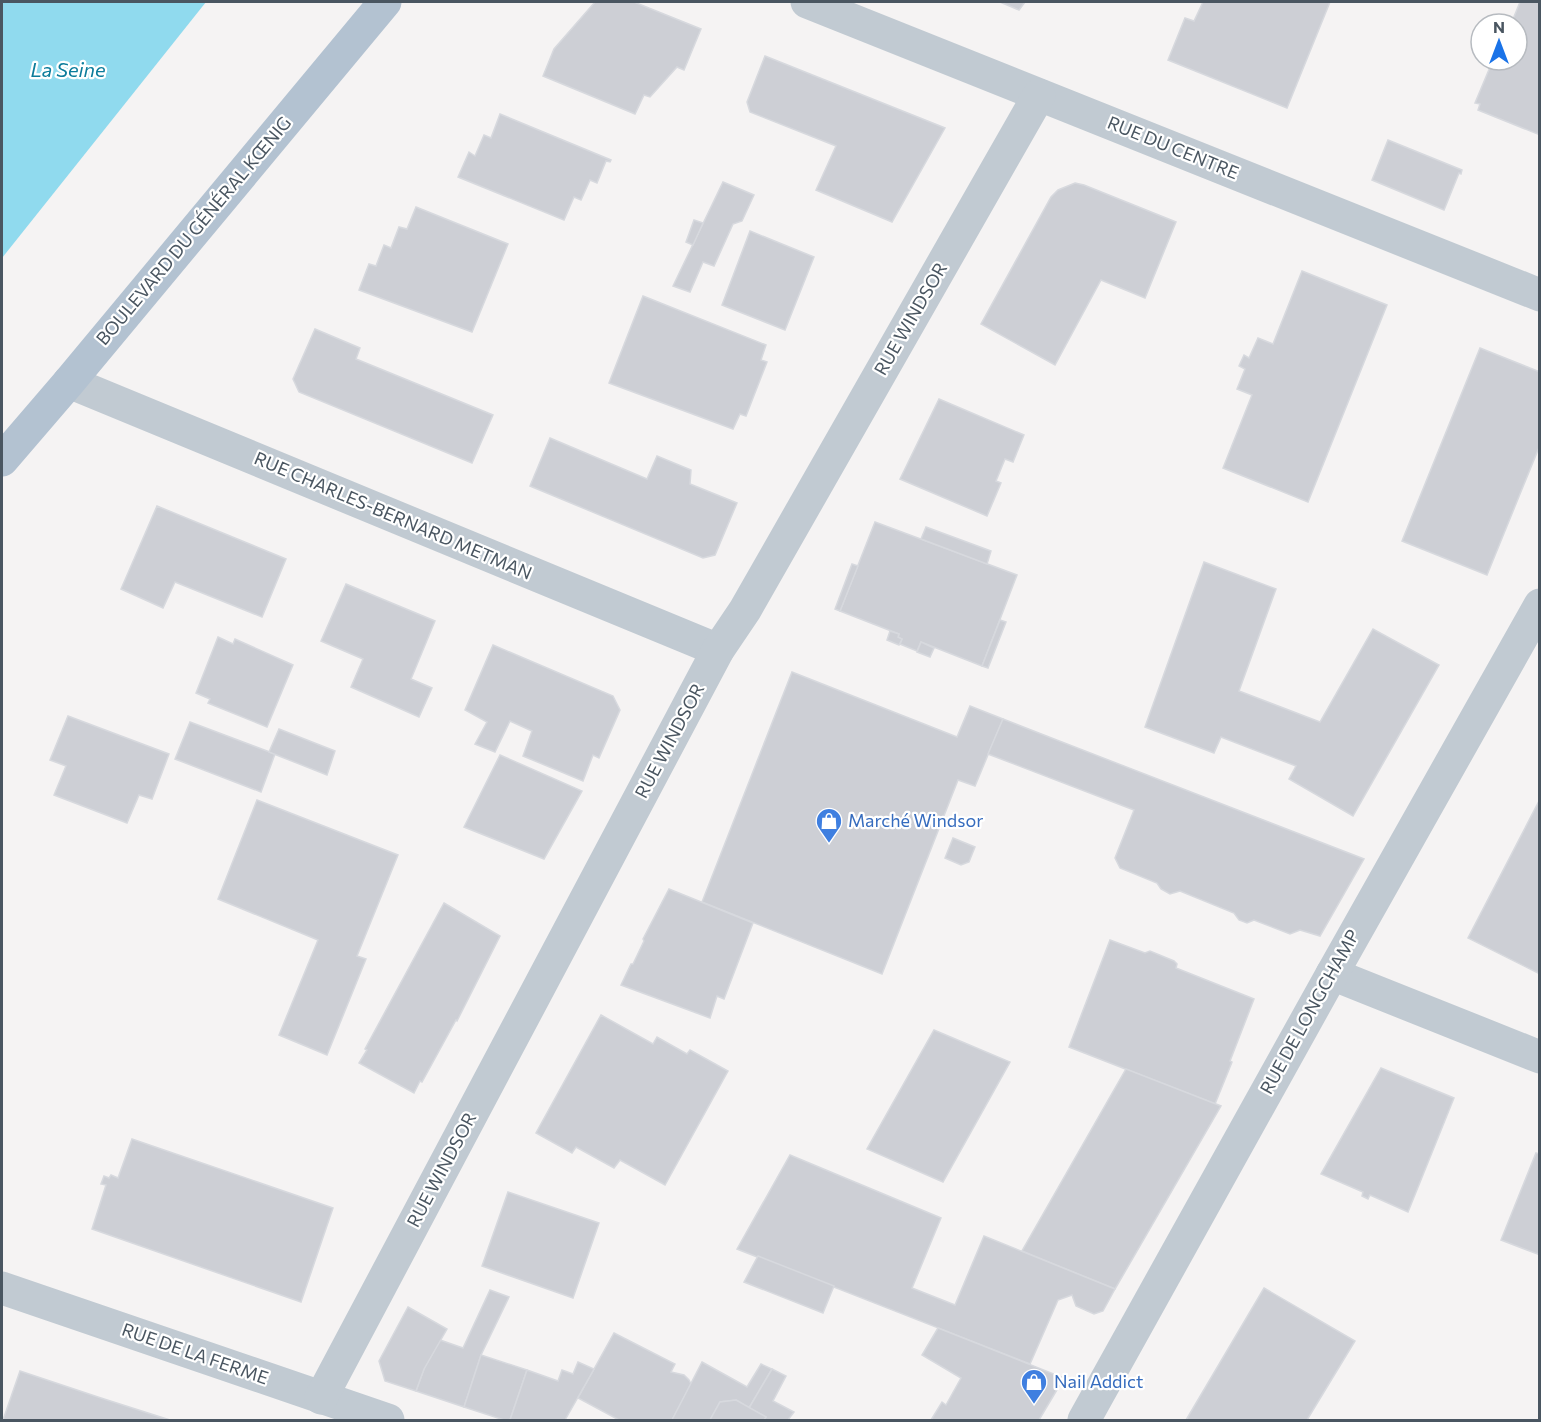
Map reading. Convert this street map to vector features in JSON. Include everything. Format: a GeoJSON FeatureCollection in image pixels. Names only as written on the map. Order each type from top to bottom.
{"type":"FeatureCollection","features":[{"type":"Feature","properties":{"kind":"main road","name":"BOULEVARD DU GÉNÉRAL KŒNIG"},"geometry":{"type":"LineString","coordinates":[[2,460],[385,2]]}},
{"type":"Feature","properties":{"kind":"street","name":"RUE DU CENTRE"},"geometry":{"type":"LineString","coordinates":[[807,2],[1539,296]]}},
{"type":"Feature","properties":{"kind":"street","name":"RUE WINDSOR"},"geometry":{"type":"LineString","coordinates":[[321,1398],[718,650],[751,600],[1039,95]]}},
{"type":"Feature","properties":{"kind":"street","name":"RUE CHARLES-BERNARD METMAN"},"geometry":{"type":"LineString","coordinates":[[69,382],[718,650]]}},
{"type":"Feature","properties":{"kind":"street","name":"RUE DE LONGCHAMP"},"geometry":{"type":"LineString","coordinates":[[1084,1420],[1539,605]]}},
{"type":"Feature","properties":{"kind":"street"},"geometry":{"type":"LineString","coordinates":[[1332,974],[1539,1057]]}},
{"type":"Feature","properties":{"kind":"street","name":"RUE DE LA FERME"},"geometry":{"type":"LineString","coordinates":[[2,1288],[388,1420]]}},
{"type":"Feature","properties":{"kind":"water","name":"La Seine"},"geometry":{"type":"Polygon","coordinates":[[[2,2],[206,2],[2,258],[2,2]]]}},
{"type":"Feature","properties":{"kind":"building"},"geometry":{"type":"Polygon","coordinates":[[[595,2],[634,2],[701,29],[684,70],[677,67],[650,97],[644,95],[635,114],[543,76],[554,49],[595,2]]]}},
{"type":"Feature","properties":{"kind":"building"},"geometry":{"type":"Polygon","coordinates":[[[1000,2],[1025,2],[1019,10],[1000,2]]]}},
{"type":"Feature","properties":{"kind":"building"},"geometry":{"type":"Polygon","coordinates":[[[1203,2],[1330,2],[1287,108],[1168,60],[1185,18],[1194,21],[1203,2]]]}},
{"type":"Feature","properties":{"kind":"building"},"geometry":{"type":"Polygon","coordinates":[[[1520,2],[1540,2],[1540,135],[1478,110],[1480,104],[1475,103],[1488,72],[1529,72],[1529,12],[1516,12],[1520,2]]]}},
{"type":"Feature","properties":{"kind":"building"},"geometry":{"type":"Polygon","coordinates":[[[765,56],[945,128],[892,222],[816,190],[836,146],[750,112],[747,102],[765,56]]]}},
{"type":"Feature","properties":{"kind":"building"},"geometry":{"type":"Polygon","coordinates":[[[500,114],[611,160],[606,161],[597,183],[590,180],[581,200],[574,197],[564,220],[458,177],[469,152],[475,156],[484,135],[491,138],[500,114]]]}},
{"type":"Feature","properties":{"kind":"building"},"geometry":{"type":"Polygon","coordinates":[[[1388,140],[1462,170],[1444,210],[1372,180],[1388,140]]]}},
{"type":"Feature","properties":{"kind":"building"},"geometry":{"type":"Polygon","coordinates":[[[723,182],[754,195],[742,221],[733,224],[714,266],[703,262],[690,292],[673,286],[723,182]]]}},
{"type":"Feature","properties":{"kind":"building"},"geometry":{"type":"Polygon","coordinates":[[[1075,183],[1176,222],[1145,298],[1101,280],[1055,365],[981,324],[1051,197],[1058,190],[1075,183]]]}},
{"type":"Feature","properties":{"kind":"building"},"geometry":{"type":"Polygon","coordinates":[[[416,207],[508,244],[472,332],[359,290],[369,264],[376,266],[384,245],[391,248],[399,227],[407,229],[416,207]]]}},
{"type":"Feature","properties":{"kind":"building"},"geometry":{"type":"Polygon","coordinates":[[[694,220],[703,223],[693,245],[686,242],[694,220]]]}},
{"type":"Feature","properties":{"kind":"building"},"geometry":{"type":"Polygon","coordinates":[[[750,231],[814,257],[785,330],[722,305],[750,231]]]}},
{"type":"Feature","properties":{"kind":"building"},"geometry":{"type":"Polygon","coordinates":[[[1302,271],[1387,305],[1308,502],[1223,468],[1252,395],[1237,389],[1245,369],[1239,366],[1244,355],[1249,358],[1258,338],[1273,344],[1302,271]]]}},
{"type":"Feature","properties":{"kind":"building"},"geometry":{"type":"Polygon","coordinates":[[[643,296],[766,345],[761,360],[767,362],[746,416],[740,414],[733,429],[609,383],[643,296]]]}},
{"type":"Feature","properties":{"kind":"building"},"geometry":{"type":"Polygon","coordinates":[[[315,329],[360,348],[356,359],[493,415],[472,463],[299,392],[293,379],[315,329]]]}},
{"type":"Feature","properties":{"kind":"building"},"geometry":{"type":"Polygon","coordinates":[[[1480,348],[1540,372],[1540,445],[1487,575],[1402,541],[1480,348]]]}},
{"type":"Feature","properties":{"kind":"building"},"geometry":{"type":"Polygon","coordinates":[[[939,399],[1024,435],[1013,462],[1005,459],[996,481],[1001,483],[987,516],[900,479],[939,399]]]}},
{"type":"Feature","properties":{"kind":"building"},"geometry":{"type":"Polygon","coordinates":[[[550,438],[647,479],[657,456],[691,470],[690,484],[737,503],[715,555],[703,558],[530,486],[550,438]]]}},
{"type":"Feature","properties":{"kind":"building"},"geometry":{"type":"Polygon","coordinates":[[[157,506],[286,559],[262,617],[175,582],[163,608],[121,589],[157,506]]]}},
{"type":"Feature","properties":{"kind":"building"},"geometry":{"type":"Polygon","coordinates":[[[875,522],[1017,575],[982,666],[921,642],[917,651],[900,644],[902,639],[898,637],[899,634],[840,611],[875,522]]]}},
{"type":"Feature","properties":{"kind":"building"},"geometry":{"type":"Polygon","coordinates":[[[926,527],[991,551],[987,564],[921,539],[926,527]]]}},
{"type":"Feature","properties":{"kind":"building"},"geometry":{"type":"Polygon","coordinates":[[[1204,562],[1276,589],[1239,691],[1320,722],[1373,629],[1439,665],[1353,816],[1289,779],[1296,766],[1221,737],[1214,753],[1145,727],[1204,562]]]}},
{"type":"Feature","properties":{"kind":"building"},"geometry":{"type":"Polygon","coordinates":[[[852,564],[858,566],[840,611],[835,609],[852,564]]]}},
{"type":"Feature","properties":{"kind":"building"},"geometry":{"type":"Polygon","coordinates":[[[346,584],[435,621],[411,679],[432,688],[419,717],[351,687],[363,659],[321,641],[346,584]]]}},
{"type":"Feature","properties":{"kind":"building"},"geometry":{"type":"Polygon","coordinates":[[[1000,620],[1006,622],[988,668],[982,666],[1000,620]]]}},
{"type":"Feature","properties":{"kind":"building"},"geometry":{"type":"Polygon","coordinates":[[[890,631],[899,634],[898,637],[902,639],[899,645],[887,640],[890,631]]]}},
{"type":"Feature","properties":{"kind":"building"},"geometry":{"type":"Polygon","coordinates":[[[218,637],[233,644],[235,639],[293,665],[267,727],[208,703],[210,699],[196,693],[218,637]]]}},
{"type":"Feature","properties":{"kind":"building"},"geometry":{"type":"Polygon","coordinates":[[[921,642],[934,648],[930,657],[917,652],[921,642]]]}},
{"type":"Feature","properties":{"kind":"building"},"geometry":{"type":"Polygon","coordinates":[[[493,645],[613,696],[620,710],[599,758],[593,755],[583,781],[523,756],[532,731],[510,721],[495,752],[475,744],[487,722],[465,710],[493,645]]]}},
{"type":"Feature","properties":{"kind":"building","name":"Marché Windsor"},"geometry":{"type":"Polygon","coordinates":[[[792,672],[957,737],[970,706],[1003,719],[975,786],[958,780],[882,974],[702,902],[792,672]]]}},
{"type":"Feature","properties":{"kind":"building"},"geometry":{"type":"Polygon","coordinates":[[[68,716],[169,754],[152,799],[139,795],[127,823],[54,795],[66,766],[50,760],[68,716]]]}},
{"type":"Feature","properties":{"kind":"building"},"geometry":{"type":"Polygon","coordinates":[[[1003,719],[1364,859],[1320,936],[1300,930],[1290,934],[1254,920],[1247,923],[1239,920],[1234,913],[1180,891],[1170,894],[1161,889],[1157,883],[1120,868],[1115,858],[1134,810],[988,754],[1003,719]]]}},
{"type":"Feature","properties":{"kind":"building"},"geometry":{"type":"Polygon","coordinates":[[[190,722],[275,754],[261,792],[175,759],[190,722]]]}},
{"type":"Feature","properties":{"kind":"building"},"geometry":{"type":"Polygon","coordinates":[[[279,729],[335,751],[327,775],[269,752],[279,729]]]}},
{"type":"Feature","properties":{"kind":"building"},"geometry":{"type":"Polygon","coordinates":[[[500,755],[582,791],[544,859],[464,827],[500,755]]]}},
{"type":"Feature","properties":{"kind":"building"},"geometry":{"type":"Polygon","coordinates":[[[1540,799],[1540,974],[1468,938],[1540,799]]]}},
{"type":"Feature","properties":{"kind":"building"},"geometry":{"type":"Polygon","coordinates":[[[257,800],[398,855],[357,956],[366,959],[327,1055],[279,1035],[318,940],[218,899],[257,800]]]}},
{"type":"Feature","properties":{"kind":"building"},"geometry":{"type":"Polygon","coordinates":[[[953,838],[975,847],[969,862],[961,865],[945,858],[953,838]]]}},
{"type":"Feature","properties":{"kind":"building"},"geometry":{"type":"Polygon","coordinates":[[[669,889],[753,923],[724,999],[717,996],[710,1018],[621,985],[669,889]]]}},
{"type":"Feature","properties":{"kind":"building"},"geometry":{"type":"Polygon","coordinates":[[[444,903],[500,936],[457,1021],[414,1093],[359,1063],[444,903]]]}},
{"type":"Feature","properties":{"kind":"building"},"geometry":{"type":"Polygon","coordinates":[[[1110,940],[1145,953],[1150,951],[1174,961],[1177,964],[1176,968],[1254,999],[1215,1104],[1069,1047],[1110,940]]]}},
{"type":"Feature","properties":{"kind":"building"},"geometry":{"type":"Polygon","coordinates":[[[601,1015],[653,1044],[657,1037],[687,1054],[690,1050],[728,1071],[665,1185],[620,1160],[614,1168],[576,1147],[572,1153],[536,1133],[601,1015]]]}},
{"type":"Feature","properties":{"kind":"building"},"geometry":{"type":"Polygon","coordinates":[[[934,1030],[1010,1062],[943,1182],[867,1149],[934,1030]]]}},
{"type":"Feature","properties":{"kind":"building"},"geometry":{"type":"Polygon","coordinates":[[[1381,1068],[1454,1098],[1408,1212],[1370,1195],[1368,1199],[1362,1196],[1363,1192],[1321,1174],[1381,1068]]]}},
{"type":"Feature","properties":{"kind":"building"},"geometry":{"type":"Polygon","coordinates":[[[1126,1069],[1221,1106],[1115,1289],[1022,1251],[1126,1069]]]}},
{"type":"Feature","properties":{"kind":"building"},"geometry":{"type":"Polygon","coordinates":[[[132,1139],[333,1208],[301,1302],[92,1229],[106,1185],[101,1184],[104,1176],[109,1178],[111,1175],[118,1178],[132,1139]]]}},
{"type":"Feature","properties":{"kind":"building"},"geometry":{"type":"Polygon","coordinates":[[[1536,1153],[1540,1154],[1540,1255],[1501,1240],[1536,1153]]]}},
{"type":"Feature","properties":{"kind":"building"},"geometry":{"type":"Polygon","coordinates":[[[790,1155],[941,1218],[912,1288],[955,1305],[984,1236],[1115,1289],[1103,1311],[1094,1314],[1076,1306],[1072,1295],[1058,1300],[1030,1364],[737,1249],[790,1155]]]}},
{"type":"Feature","properties":{"kind":"building"},"geometry":{"type":"Polygon","coordinates":[[[508,1192],[599,1223],[573,1298],[482,1266],[508,1192]]]}},
{"type":"Feature","properties":{"kind":"building"},"geometry":{"type":"Polygon","coordinates":[[[758,1256],[834,1286],[823,1313],[744,1282],[758,1256]]]}},
{"type":"Feature","properties":{"kind":"building"},"geometry":{"type":"Polygon","coordinates":[[[1264,1288],[1355,1341],[1307,1420],[1186,1420],[1264,1288]]]}},
{"type":"Feature","properties":{"kind":"building"},"geometry":{"type":"Polygon","coordinates":[[[490,1290],[509,1297],[481,1355],[464,1407],[416,1391],[424,1369],[440,1340],[463,1348],[490,1290]]]}},
{"type":"Feature","properties":{"kind":"building"},"geometry":{"type":"Polygon","coordinates":[[[408,1307],[447,1329],[424,1369],[416,1391],[385,1381],[379,1361],[408,1307]]]}},
{"type":"Feature","properties":{"kind":"building"},"geometry":{"type":"Polygon","coordinates":[[[938,1328],[1064,1378],[1039,1420],[931,1420],[942,1402],[946,1405],[961,1378],[922,1355],[938,1328]]]}},
{"type":"Feature","properties":{"kind":"building"},"geometry":{"type":"Polygon","coordinates":[[[614,1333],[675,1364],[671,1372],[684,1375],[689,1380],[691,1384],[672,1420],[619,1420],[578,1398],[614,1333]]]}},
{"type":"Feature","properties":{"kind":"building"},"geometry":{"type":"Polygon","coordinates":[[[481,1355],[527,1370],[510,1420],[464,1407],[481,1355]]]}},
{"type":"Feature","properties":{"kind":"building"},"geometry":{"type":"Polygon","coordinates":[[[578,1362],[594,1369],[565,1420],[510,1420],[527,1370],[558,1381],[562,1370],[573,1374],[578,1362]]]}},
{"type":"Feature","properties":{"kind":"building"},"geometry":{"type":"Polygon","coordinates":[[[702,1362],[747,1387],[761,1364],[772,1369],[749,1408],[736,1400],[720,1402],[710,1420],[672,1420],[702,1362]]]}},
{"type":"Feature","properties":{"kind":"building"},"geometry":{"type":"Polygon","coordinates":[[[772,1369],[786,1376],[773,1401],[794,1412],[788,1420],[764,1420],[766,1417],[749,1408],[772,1369]]]}},
{"type":"Feature","properties":{"kind":"building"},"geometry":{"type":"Polygon","coordinates":[[[20,1371],[101,1398],[170,1420],[3,1420],[20,1371]]]}},
{"type":"Feature","properties":{"kind":"building"},"geometry":{"type":"Polygon","coordinates":[[[736,1400],[766,1417],[764,1420],[710,1420],[720,1402],[736,1400]]]}},
{"type":"Feature","properties":{"kind":"place","name":"Marché Windsor"},"geometry":{"type":"Point","coordinates":[829,844]}},
{"type":"Feature","properties":{"kind":"place","name":"Nail Addict"},"geometry":{"type":"Point","coordinates":[1034,1405]}}]}
